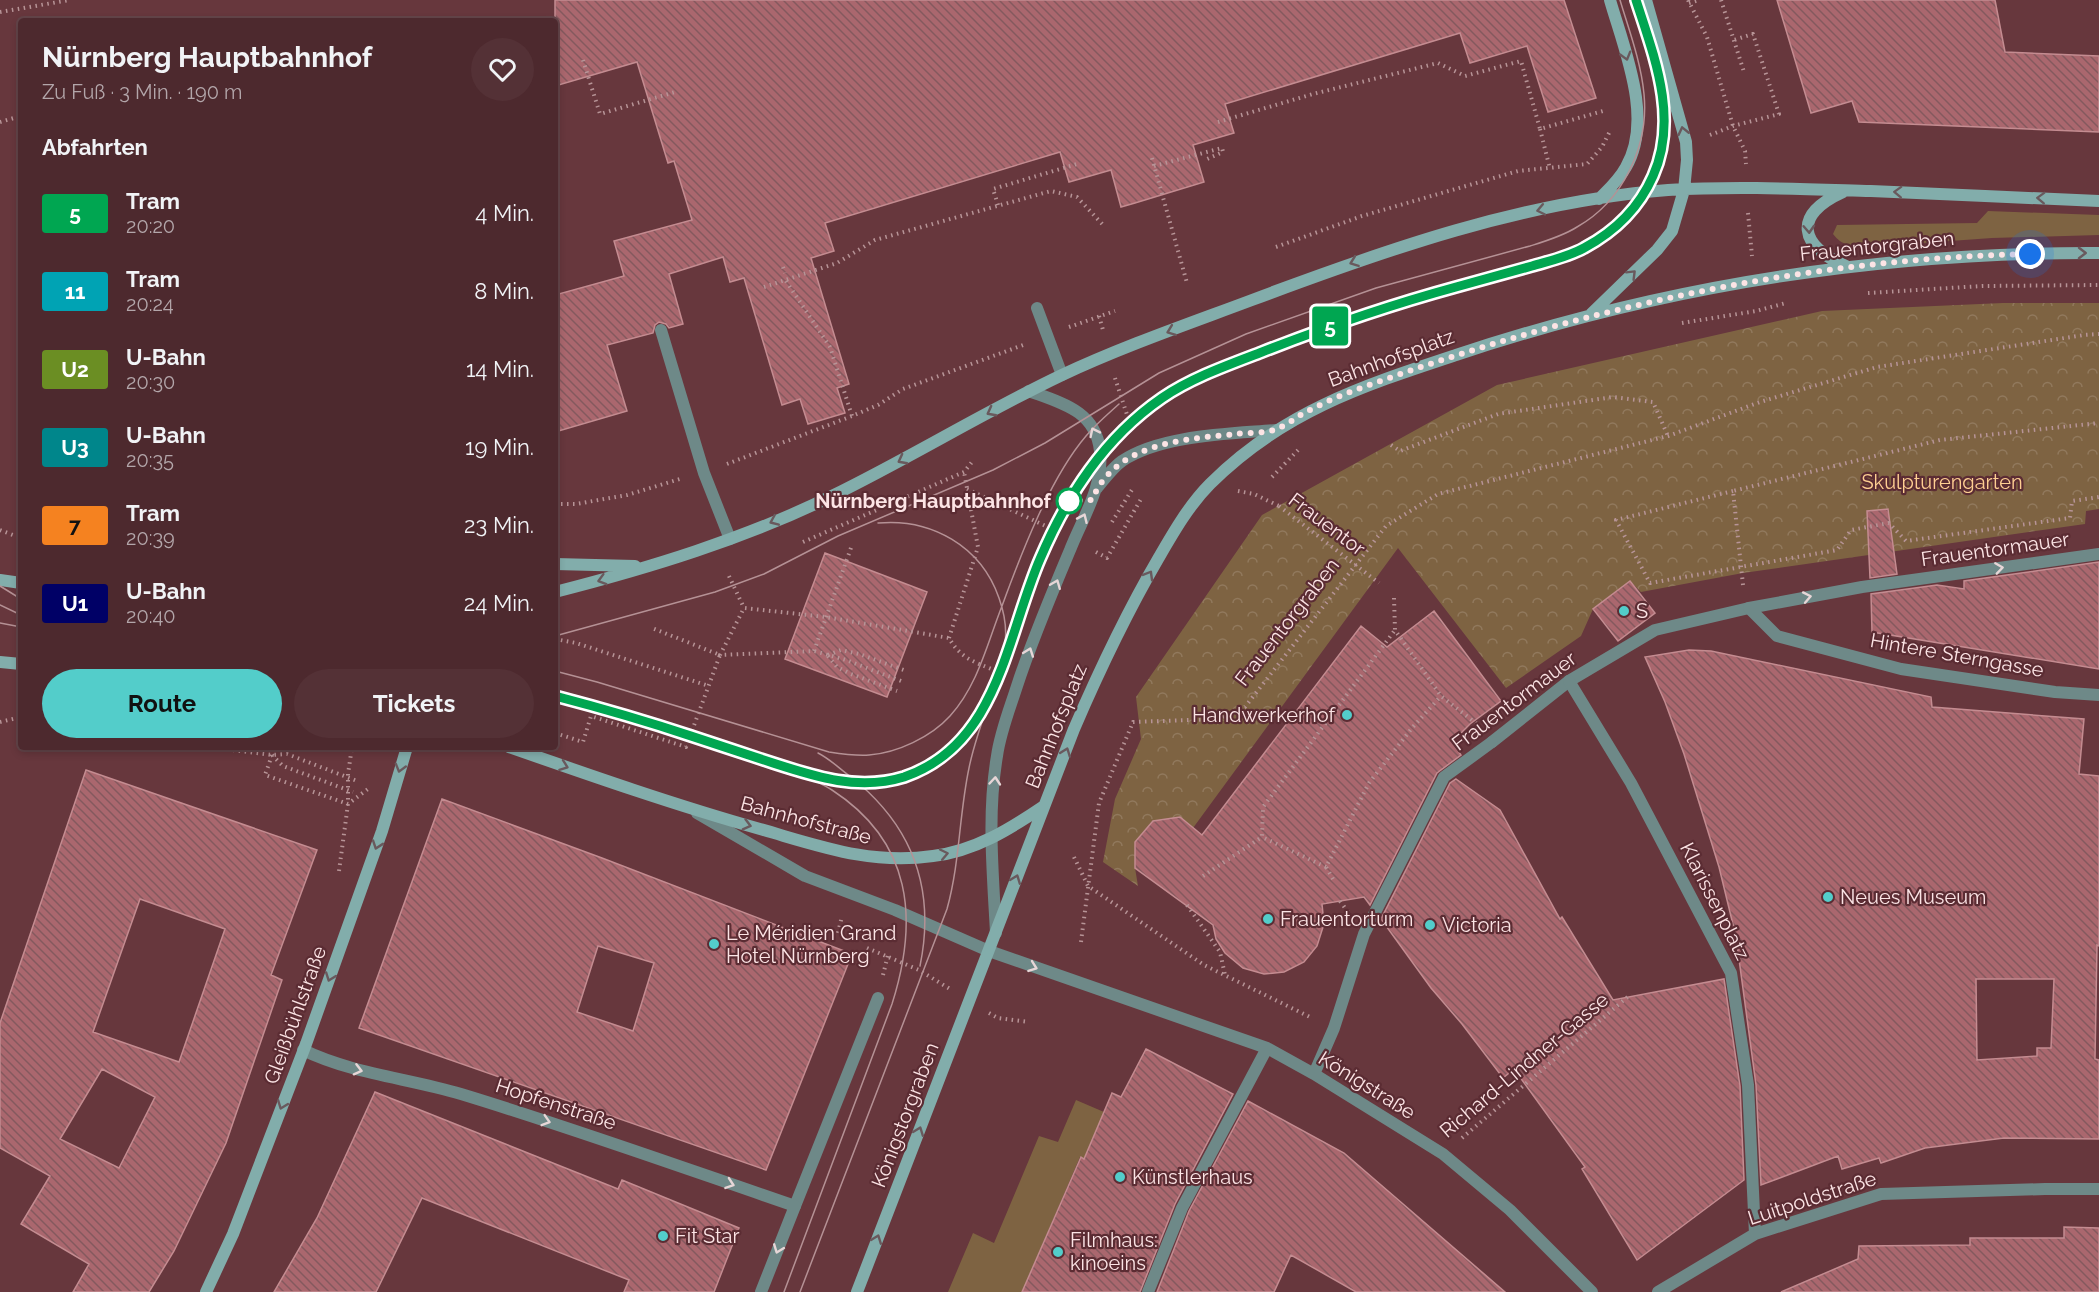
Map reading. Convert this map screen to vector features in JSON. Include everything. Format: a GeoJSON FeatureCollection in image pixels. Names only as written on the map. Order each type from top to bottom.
{"type":"FeatureCollection","features":[{"type":"Feature","properties":{"kind":"main road"},"geometry":{"type":"LineString","coordinates":[[1599,198],[1616,182],[1626,167],[1635,145],[1637,124],[1632,77],[1610,0]]}},
{"type":"Feature","properties":{"kind":"main road","name":"Bahnhofsplatz"},"geometry":{"type":"LineString","coordinates":[[989,951],[1044,806],[1103,662],[1164,548],[1208,486],[1244,453],[1276,430],[1306,412],[1357,389],[1482,346],[1590,315],[1666,240],[1677,220],[1684,189],[1686,141],[1646,0]]}},
{"type":"Feature","properties":{"kind":"main road"},"geometry":{"type":"LineString","coordinates":[[558,591],[648,566],[730,539],[828,498],[1062,375],[1212,315],[1392,248],[1511,216],[1599,198],[1684,189],[1846,190],[2099,201]]}},
{"type":"Feature","properties":{"kind":"main road"},"geometry":{"type":"LineString","coordinates":[[1846,190],[1816,208],[1809,218],[1808,227],[1810,240],[1818,251],[1848,267]]}},
{"type":"Feature","properties":{"kind":"main road","name":"Frauentorgraben"},"geometry":{"type":"LineString","coordinates":[[1590,315],[1683,294],[1848,267],[1965,256],[2099,253]]}},
{"type":"Feature","properties":{"kind":"main road"},"geometry":{"type":"LineString","coordinates":[[558,564],[648,566]]}},
{"type":"Feature","properties":{"kind":"main road"},"geometry":{"type":"LineString","coordinates":[[0,662],[18,664]]}},
{"type":"Feature","properties":{"kind":"main road","name":"Gleißbühlstraße"},"geometry":{"type":"LineString","coordinates":[[206,1292],[233,1234],[303,1050],[382,831],[406,750]]}},
{"type":"Feature","properties":{"kind":"main road","name":"Bahnhofstraße"},"geometry":{"type":"LineString","coordinates":[[518,750],[690,809],[840,852],[873,858],[894,860],[959,851],[991,839],[1044,806]]}},
{"type":"Feature","properties":{"kind":"main road","name":"Königstorgraben"},"geometry":{"type":"LineString","coordinates":[[857,1292],[989,951]]}},
{"type":"Feature","properties":{"kind":"street"},"geometry":{"type":"LineString","coordinates":[[1037,308],[1062,375]]}},
{"type":"Feature","properties":{"kind":"street"},"geometry":{"type":"LineString","coordinates":[[661,330],[704,473],[730,539]]}},
{"type":"Feature","properties":{"kind":"street"},"geometry":{"type":"LineString","coordinates":[[996,934],[991,839],[997,754],[1017,684],[1096,488],[1101,453],[1097,433],[1086,418],[1066,404],[1029,391]]}},
{"type":"Feature","properties":{"kind":"street"},"geometry":{"type":"LineString","coordinates":[[1096,488],[1120,462],[1139,452],[1186,439],[1276,430]]}},
{"type":"Feature","properties":{"kind":"street","name":"Frauentormauer"},"geometry":{"type":"LineString","coordinates":[[1314,1074],[1334,1028],[1364,934],[1444,777],[1569,681],[1655,630],[1749,608],[1862,586],[2099,554]]}},
{"type":"Feature","properties":{"kind":"street","name":"Hintere Sterngasse"},"geometry":{"type":"LineString","coordinates":[[1749,608],[1777,636],[1901,669],[2055,692],[2099,695]]}},
{"type":"Feature","properties":{"kind":"street","name":"Klarissenplatz"},"geometry":{"type":"LineString","coordinates":[[1569,681],[1631,783],[1731,973],[1748,1085],[1755,1234]]}},
{"type":"Feature","properties":{"kind":"street","name":"Bahnhofstraße"},"geometry":{"type":"LineString","coordinates":[[690,809],[805,876],[895,910],[989,951],[1078,982]]}},
{"type":"Feature","properties":{"kind":"street","name":"Königstraße"},"geometry":{"type":"LineString","coordinates":[[1078,982],[1267,1048],[1314,1074],[1443,1154],[1510,1210],[1592,1292]]}},
{"type":"Feature","properties":{"kind":"street"},"geometry":{"type":"LineString","coordinates":[[761,1292],[878,998]]}},
{"type":"Feature","properties":{"kind":"street"},"geometry":{"type":"LineString","coordinates":[[1148,1292],[1182,1208],[1267,1048]]}},
{"type":"Feature","properties":{"kind":"street","name":"Hopfenstraße"},"geometry":{"type":"LineString","coordinates":[[303,1050],[352,1070],[458,1093],[563,1126],[795,1206]]}},
{"type":"Feature","properties":{"kind":"street","name":"Luitpoldstraße"},"geometry":{"type":"LineString","coordinates":[[1658,1292],[1755,1234],[1881,1194],[2044,1189],[2099,1190]]}},
{"type":"Feature","properties":{"kind":"path"},"geometry":{"type":"LineString","coordinates":[[0,12],[70,0]]}},
{"type":"Feature","properties":{"kind":"path"},"geometry":{"type":"LineString","coordinates":[[1699,0],[1689,2],[1707,37],[1733,126],[1745,151]]}},
{"type":"Feature","properties":{"kind":"path"},"geometry":{"type":"LineString","coordinates":[[1721,0],[1744,72]]}},
{"type":"Feature","properties":{"kind":"path"},"geometry":{"type":"LineString","coordinates":[[1713,135],[1733,126],[1779,114],[1753,34],[1734,40]]}},
{"type":"Feature","properties":{"kind":"path"},"geometry":{"type":"LineString","coordinates":[[583,60],[600,114],[675,92]]}},
{"type":"Feature","properties":{"kind":"path"},"geometry":{"type":"LineString","coordinates":[[1218,122],[1313,94],[1438,63],[1465,76],[1521,61],[1550,169]]}},
{"type":"Feature","properties":{"kind":"path"},"geometry":{"type":"LineString","coordinates":[[1540,129],[1603,111]]}},
{"type":"Feature","properties":{"kind":"path"},"geometry":{"type":"LineString","coordinates":[[0,122],[18,117]]}},
{"type":"Feature","properties":{"kind":"path"},"geometry":{"type":"LineString","coordinates":[[1276,247],[1362,216],[1518,171],[1587,164],[1602,147],[1612,126]]}},
{"type":"Feature","properties":{"kind":"path"},"geometry":{"type":"LineString","coordinates":[[1154,166],[1222,148],[1221,155],[1208,159],[1208,163]]}},
{"type":"Feature","properties":{"kind":"path"},"geometry":{"type":"LineString","coordinates":[[1152,158],[1187,283]]}},
{"type":"Feature","properties":{"kind":"path"},"geometry":{"type":"LineString","coordinates":[[998,205],[993,189],[1077,164]]}},
{"type":"Feature","properties":{"kind":"path"},"geometry":{"type":"LineString","coordinates":[[764,287],[837,263],[875,240],[1051,191],[1077,197],[1105,227]]}},
{"type":"Feature","properties":{"kind":"path"},"geometry":{"type":"LineString","coordinates":[[1748,205],[1751,248]]}},
{"type":"Feature","properties":{"kind":"path"},"geometry":{"type":"LineString","coordinates":[[783,267],[785,273]]}},
{"type":"Feature","properties":{"kind":"path"},"geometry":{"type":"LineString","coordinates":[[786,281],[830,347],[852,416]]}},
{"type":"Feature","properties":{"kind":"path"},"geometry":{"type":"LineString","coordinates":[[1864,293],[1982,286],[2099,285]]}},
{"type":"Feature","properties":{"kind":"path"},"geometry":{"type":"LineString","coordinates":[[1681,323],[1756,311],[1788,303]]}},
{"type":"Feature","properties":{"kind":"path"},"geometry":{"type":"LineString","coordinates":[[1084,322],[1115,311]]}},
{"type":"Feature","properties":{"kind":"path"},"geometry":{"type":"LineString","coordinates":[[1099,316],[1105,336]]}},
{"type":"Feature","properties":{"kind":"path"},"geometry":{"type":"LineString","coordinates":[[1391,445],[1400,451],[1498,414],[1613,397],[1653,402],[1668,436],[1760,402],[1877,367],[2099,334]]}},
{"type":"Feature","properties":{"kind":"path"},"geometry":{"type":"LineString","coordinates":[[558,504],[576,504],[627,495],[704,473],[852,416],[878,405],[903,389],[1028,342]]}},
{"type":"Feature","properties":{"kind":"path"},"geometry":{"type":"LineString","coordinates":[[1113,372],[1139,452]]}},
{"type":"Feature","properties":{"kind":"path"},"geometry":{"type":"LineString","coordinates":[[2099,423],[1940,440],[1616,520],[1650,583],[1837,550],[1851,530],[1889,523],[1906,541],[2070,518],[2072,501],[2099,497]]}},
{"type":"Feature","properties":{"kind":"path","name":"Frauentorgraben"},"geometry":{"type":"LineString","coordinates":[[1082,942],[1099,803],[1133,722],[1218,719],[1245,707],[1386,526],[1438,494],[1668,436]]}},
{"type":"Feature","properties":{"kind":"path"},"geometry":{"type":"LineString","coordinates":[[1272,477],[1307,441]]}},
{"type":"Feature","properties":{"kind":"path"},"geometry":{"type":"LineString","coordinates":[[803,542],[964,472],[972,462]]}},
{"type":"Feature","properties":{"kind":"path"},"geometry":{"type":"LineString","coordinates":[[949,638],[978,547],[964,472]]}},
{"type":"Feature","properties":{"kind":"path"},"geometry":{"type":"LineString","coordinates":[[967,489],[1107,558],[1141,499]]}},
{"type":"Feature","properties":{"kind":"path","name":"Frauentor"},"geometry":{"type":"LineString","coordinates":[[1231,490],[1254,494],[1279,506],[1379,583]]}},
{"type":"Feature","properties":{"kind":"path"},"geometry":{"type":"LineString","coordinates":[[1733,491],[1741,566],[1749,608]]}},
{"type":"Feature","properties":{"kind":"path"},"geometry":{"type":"LineString","coordinates":[[0,530],[18,537]]}},
{"type":"Feature","properties":{"kind":"path"},"geometry":{"type":"LineString","coordinates":[[814,651],[852,545]]}},
{"type":"Feature","properties":{"kind":"path"},"geometry":{"type":"LineString","coordinates":[[729,576],[744,608]]}},
{"type":"Feature","properties":{"kind":"path"},"geometry":{"type":"LineString","coordinates":[[1394,598],[1395,630],[1441,696],[1473,720],[1492,742]]}},
{"type":"Feature","properties":{"kind":"path"},"geometry":{"type":"LineString","coordinates":[[744,608],[826,617],[949,638],[957,651]]}},
{"type":"Feature","properties":{"kind":"path"},"geometry":{"type":"LineString","coordinates":[[558,734],[583,742],[591,716],[686,747],[720,655],[744,608]]}},
{"type":"Feature","properties":{"kind":"path"},"geometry":{"type":"LineString","coordinates":[[652,628],[720,655],[814,651],[901,681]]}},
{"type":"Feature","properties":{"kind":"path"},"geometry":{"type":"LineString","coordinates":[[1262,837],[1263,807],[1395,630]]}},
{"type":"Feature","properties":{"kind":"path"},"geometry":{"type":"LineString","coordinates":[[558,640],[576,643],[709,686]]}},
{"type":"Feature","properties":{"kind":"path"},"geometry":{"type":"LineString","coordinates":[[827,655],[841,650],[904,670]]}},
{"type":"Feature","properties":{"kind":"path"},"geometry":{"type":"LineString","coordinates":[[827,655],[837,667],[897,691]]}},
{"type":"Feature","properties":{"kind":"path"},"geometry":{"type":"LineString","coordinates":[[1326,867],[1369,783],[1412,728],[1441,696]]}},
{"type":"Feature","properties":{"kind":"path"},"geometry":{"type":"LineString","coordinates":[[0,722],[18,718]]}},
{"type":"Feature","properties":{"kind":"path"},"geometry":{"type":"LineString","coordinates":[[233,750],[272,755],[287,754],[357,781]]}},
{"type":"Feature","properties":{"kind":"path"},"geometry":{"type":"LineString","coordinates":[[338,879],[348,804],[348,774],[352,750]]}},
{"type":"Feature","properties":{"kind":"path"},"geometry":{"type":"LineString","coordinates":[[272,755],[283,766],[353,792]]}},
{"type":"Feature","properties":{"kind":"path"},"geometry":{"type":"LineString","coordinates":[[272,755],[265,775],[348,804]]}},
{"type":"Feature","properties":{"kind":"path"},"geometry":{"type":"LineString","coordinates":[[1262,837],[1326,867],[1333,879]]}},
{"type":"Feature","properties":{"kind":"path"},"geometry":{"type":"LineString","coordinates":[[1203,876],[1262,837]]}},
{"type":"Feature","properties":{"kind":"path"},"geometry":{"type":"LineString","coordinates":[[1074,857],[1088,886],[1204,965],[1334,1028]]}},
{"type":"Feature","properties":{"kind":"path"},"geometry":{"type":"LineString","coordinates":[[1187,905],[1220,952],[1225,975]]}},
{"type":"Feature","properties":{"kind":"path"},"geometry":{"type":"LineString","coordinates":[[838,933],[842,915]]}},
{"type":"Feature","properties":{"kind":"path","name":"Richard-Lindner-Gasse"},"geometry":{"type":"LineString","coordinates":[[1443,1154],[1631,994]]}},
{"type":"Feature","properties":{"kind":"green space"},"geometry":{"type":"Polygon","coordinates":[[[1988,211],[2099,215],[2099,235],[1992,238],[1866,247],[1844,243],[1833,234],[1837,225],[1977,223],[1988,211]]]}},
{"type":"Feature","properties":{"kind":"green space","name":"Skulpturengarten"},"geometry":{"type":"Polygon","coordinates":[[[2003,303],[2099,303],[2099,509],[2086,511],[2085,524],[1743,573],[1641,592],[1630,581],[1593,609],[1581,636],[1506,688],[1398,548],[1193,828],[1180,817],[1153,821],[1135,842],[1138,886],[1103,862],[1115,799],[1141,739],[1136,697],[1262,515],[1497,385],[1822,311],[2003,303]]]}},
{"type":"Feature","properties":{"kind":"green space"},"geometry":{"type":"Polygon","coordinates":[[[1076,1100],[1104,1112],[1084,1159],[1080,1157],[1022,1292],[948,1292],[973,1233],[994,1243],[1039,1136],[1058,1142],[1076,1100]]]}},
{"type":"Feature","properties":{"kind":"building"},"geometry":{"type":"Polygon","coordinates":[[[555,0],[1564,0],[1596,98],[1548,112],[1527,46],[1470,63],[1460,33],[1225,104],[1234,133],[1193,145],[1204,182],[1135,203],[1121,207],[1111,170],[1069,182],[1060,152],[825,223],[834,251],[811,258],[849,384],[837,388],[845,413],[808,424],[800,399],[782,405],[744,278],[730,282],[723,257],[669,274],[683,324],[669,328],[666,324],[659,322],[655,325],[653,333],[607,345],[627,411],[558,431],[558,294],[624,276],[614,241],[692,220],[674,161],[668,163],[637,62],[558,85],[558,18],[555,18],[555,0]]]}},
{"type":"Feature","properties":{"kind":"building"},"geometry":{"type":"Polygon","coordinates":[[[1777,0],[1995,0],[2005,52],[2099,56],[2099,132],[1859,122],[1852,101],[1811,113],[1777,0]]]}},
{"type":"Feature","properties":{"kind":"building"},"geometry":{"type":"Polygon","coordinates":[[[1888,509],[1897,574],[1870,578],[1867,511],[1888,509]]]}},
{"type":"Feature","properties":{"kind":"building"},"geometry":{"type":"Polygon","coordinates":[[[825,553],[927,592],[887,697],[785,659],[825,553]]]}},
{"type":"Feature","properties":{"kind":"building"},"geometry":{"type":"Polygon","coordinates":[[[2099,562],[2099,669],[1872,632],[1871,594],[1937,585],[1964,589],[1964,581],[2099,562]]]}},
{"type":"Feature","properties":{"kind":"building","name":"S"},"geometry":{"type":"Polygon","coordinates":[[[1630,581],[1655,613],[1618,641],[1593,609],[1630,581]]]}},
{"type":"Feature","properties":{"kind":"building"},"geometry":{"type":"Polygon","coordinates":[[[1434,611],[1501,701],[1470,724],[1452,742],[1461,755],[1437,773],[1370,905],[1364,897],[1322,904],[1324,924],[1317,946],[1304,962],[1284,972],[1264,974],[1243,968],[1225,953],[1216,939],[1213,925],[1135,868],[1135,842],[1153,821],[1180,817],[1202,835],[1361,626],[1387,647],[1434,611]]]}},
{"type":"Feature","properties":{"kind":"building","name":"Neues Museum"},"geometry":{"type":"Polygon","coordinates":[[[1689,650],[1711,651],[1931,697],[1932,707],[2084,719],[2079,774],[2099,776],[2099,946],[2097,945],[2095,1059],[2099,1060],[2099,1139],[2004,1138],[1925,1148],[1881,1163],[1879,1158],[1842,1169],[1838,1156],[1761,1185],[1756,1085],[1736,937],[1719,867],[1684,754],[1645,657],[1689,650]],[[1976,979],[1977,1060],[2037,1056],[2037,1048],[2051,1048],[2054,979],[1976,979]]]}},
{"type":"Feature","properties":{"kind":"building"},"geometry":{"type":"Polygon","coordinates":[[[86,770],[317,850],[271,975],[282,980],[226,1143],[174,1251],[149,1292],[73,1292],[89,1264],[21,1224],[50,1176],[0,1148],[0,1023],[86,770]],[[140,899],[93,1032],[179,1062],[225,929],[140,899]],[[102,1069],[60,1139],[119,1168],[155,1097],[102,1069]]]}},
{"type":"Feature","properties":{"kind":"building"},"geometry":{"type":"Polygon","coordinates":[[[1456,779],[1500,810],[1560,919],[1562,917],[1613,1000],[1724,979],[1740,1086],[1744,1180],[1637,1260],[1582,1169],[1585,1167],[1514,1069],[1503,1078],[1431,988],[1381,919],[1450,783],[1456,779]]]}},
{"type":"Feature","properties":{"kind":"building"},"geometry":{"type":"Polygon","coordinates":[[[442,799],[852,954],[766,1170],[359,1028],[442,799]],[[598,946],[577,1012],[633,1031],[654,963],[598,946]]]}},
{"type":"Feature","properties":{"kind":"building","name":"Künstlerhaus"},"geometry":{"type":"Polygon","coordinates":[[[1146,1049],[1233,1094],[1175,1204],[1140,1292],[1022,1292],[1081,1157],[1084,1159],[1112,1093],[1121,1097],[1146,1049]]]}},
{"type":"Feature","properties":{"kind":"building"},"geometry":{"type":"Polygon","coordinates":[[[375,1092],[618,1189],[622,1180],[739,1228],[714,1292],[624,1292],[629,1280],[422,1198],[376,1292],[274,1292],[317,1218],[375,1092]]]}},
{"type":"Feature","properties":{"kind":"building"},"geometry":{"type":"Polygon","coordinates":[[[1248,1101],[1344,1153],[1505,1292],[1356,1292],[1291,1255],[1274,1292],[1157,1292],[1189,1211],[1248,1101]]]}},
{"type":"Feature","properties":{"kind":"building"},"geometry":{"type":"Polygon","coordinates":[[[2064,1227],[2099,1228],[2099,1292],[1781,1292],[1858,1259],[1859,1246],[1970,1245],[1970,1238],[2064,1238],[2064,1227]]]}},
{"type":"Feature","properties":{"kind":"tram line"},"geometry":{"type":"LineString","coordinates":[[558,635],[715,592],[764,574],[838,536],[993,470],[1045,443],[1159,373],[1246,334],[1376,288],[1530,246],[1560,236],[1577,227],[1608,203],[1620,187],[1630,170],[1642,133],[1644,94],[1634,46],[1620,0]]}},
{"type":"Feature","properties":{"kind":"tram line"},"geometry":{"type":"LineString","coordinates":[[800,1292],[947,909],[955,874],[966,786],[975,742],[1033,576],[1060,516],[1077,487],[1095,461],[1134,420],[1171,394],[1211,373],[1346,321],[1559,259],[1586,247],[1609,232],[1629,213],[1646,190],[1657,165],[1662,143],[1663,102],[1660,81],[1636,0]]}},
{"type":"Feature","properties":{"kind":"tram line","name":"5"},"geometry":{"type":"LineString","coordinates":[[558,697],[690,735],[825,780],[859,783],[886,781],[932,764],[961,741],[978,720],[993,691],[1022,604],[1054,530],[1092,465],[1130,423],[1166,395],[1204,376],[1280,345],[1340,322],[1576,252],[1613,229],[1629,213],[1653,176],[1661,147],[1665,117],[1657,66],[1636,0]]}},
{"type":"Feature","properties":{"kind":"tram line"},"geometry":{"type":"LineString","coordinates":[[558,672],[829,752],[854,755],[880,754],[913,743],[942,724],[968,691],[981,664],[1027,540],[1060,473],[1086,436],[1119,404]]}},
{"type":"Feature","properties":{"kind":"tram line"},"geometry":{"type":"LineString","coordinates":[[878,523],[917,525],[952,539],[967,550],[991,580],[999,598],[1005,620],[1005,643]]}},
{"type":"Feature","properties":{"kind":"tram line"},"geometry":{"type":"LineString","coordinates":[[0,586],[18,597]]}},
{"type":"Feature","properties":{"kind":"tram line"},"geometry":{"type":"LineString","coordinates":[[0,605],[18,614]]}},
{"type":"Feature","properties":{"kind":"tram line"},"geometry":{"type":"LineString","coordinates":[[0,623],[18,626]]}},
{"type":"Feature","properties":{"kind":"tram line"},"geometry":{"type":"LineString","coordinates":[[558,697],[690,735],[784,767]]}},
{"type":"Feature","properties":{"kind":"tram line"},"geometry":{"type":"LineString","coordinates":[[818,778],[864,783],[908,774],[947,752],[979,718]]}},
{"type":"Feature","properties":{"kind":"tram line"},"geometry":{"type":"LineString","coordinates":[[818,753],[835,764],[872,796],[890,816],[904,838],[915,861],[922,885],[925,910],[920,966]]}},
{"type":"Feature","properties":{"kind":"tram line"},"geometry":{"type":"LineString","coordinates":[[778,765],[832,790],[859,811],[879,833],[893,858],[902,885],[906,913],[905,942],[892,1004],[784,1292]]}},
{"type":"Feature","properties":{"kind":"place","name":"Nürnberg Hauptbahnhof"},"geometry":{"type":"Point","coordinates":[1069,501]}},
{"type":"Feature","properties":{"kind":"place","name":"S"},"geometry":{"type":"Point","coordinates":[1624,611]}},
{"type":"Feature","properties":{"kind":"place","name":"Handwerkerhof"},"geometry":{"type":"Point","coordinates":[1347,715]}},
{"type":"Feature","properties":{"kind":"place","name":"Neues Museum"},"geometry":{"type":"Point","coordinates":[1828,897]}},
{"type":"Feature","properties":{"kind":"place","name":"Frauentorturm"},"geometry":{"type":"Point","coordinates":[1268,919]}},
{"type":"Feature","properties":{"kind":"place","name":"Victoria"},"geometry":{"type":"Point","coordinates":[1430,925]}},
{"type":"Feature","properties":{"kind":"place","name":"Le Méridien Grand Hotel Nürnberg"},"geometry":{"type":"Point","coordinates":[714,944]}},
{"type":"Feature","properties":{"kind":"place","name":"Künstlerhaus"},"geometry":{"type":"Point","coordinates":[1120,1177]}},
{"type":"Feature","properties":{"kind":"place","name":"Fit Star"},"geometry":{"type":"Point","coordinates":[663,1236]}},
{"type":"Feature","properties":{"kind":"place","name":"Filmhaus: kinoeins"},"geometry":{"type":"Point","coordinates":[1058,1252]}},
{"type":"Feature","properties":{"kind":"route"},"geometry":{"type":"LineString","coordinates":[[1069,501],[1092,500],[1096,488],[1120,462],[1139,452],[1186,439],[1276,430],[1306,412],[1357,389],[1482,346],[1590,315],[1683,294],[1848,267],[1965,256],[2030,254]]}}]}
